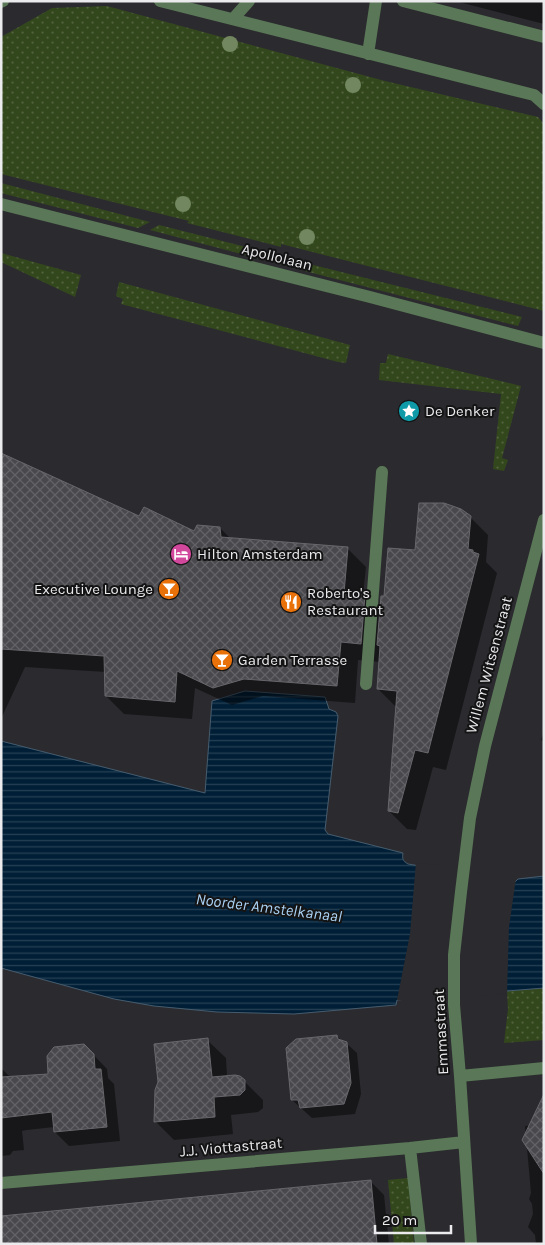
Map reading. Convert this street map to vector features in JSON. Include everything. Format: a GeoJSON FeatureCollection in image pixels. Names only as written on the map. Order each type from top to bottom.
{"type":"FeatureCollection","features":[{"type":"Feature","properties":{"kind":"street"},"geometry":{"type":"LineString","coordinates":[[160,1],[534,95],[544,104]]}},
{"type":"Feature","properties":{"kind":"street"},"geometry":{"type":"LineString","coordinates":[[233,19],[249,1]]}},
{"type":"Feature","properties":{"kind":"street"},"geometry":{"type":"LineString","coordinates":[[368,54],[376,1]]}},
{"type":"Feature","properties":{"kind":"street"},"geometry":{"type":"LineString","coordinates":[[403,1],[544,37]]}},
{"type":"Feature","properties":{"kind":"street","name":"Apollolaan"},"geometry":{"type":"LineString","coordinates":[[1,204],[352,292],[544,343]]}},
{"type":"Feature","properties":{"kind":"street"},"geometry":{"type":"LineString","coordinates":[[366,684],[382,472]]}},
{"type":"Feature","properties":{"kind":"street","name":"Willem Witsenstraat"},"geometry":{"type":"LineString","coordinates":[[470,818],[485,746],[544,520]]}},
{"type":"Feature","properties":{"kind":"street","name":"Emmastraat"},"geometry":{"type":"LineString","coordinates":[[470,818],[454,955],[454,1005],[471,1244]]}},
{"type":"Feature","properties":{"kind":"street"},"geometry":{"type":"LineString","coordinates":[[460,1076],[544,1068]]}},
{"type":"Feature","properties":{"kind":"street","name":"J.J. Viottastraat"},"geometry":{"type":"LineString","coordinates":[[1,1183],[464,1142]]}},
{"type":"Feature","properties":{"kind":"street"},"geometry":{"type":"LineString","coordinates":[[410,1148],[421,1244]]}},
{"type":"Feature","properties":{"kind":"green space"},"geometry":{"type":"Polygon","coordinates":[[[107,6],[385,81],[538,117],[544,124],[544,311],[281,244],[281,247],[187,223],[189,221],[1,174],[1,37],[52,8],[107,6]]]}},
{"type":"Feature","properties":{"kind":"green space"},"geometry":{"type":"Polygon","coordinates":[[[1,183],[150,222],[138,228],[1,193],[1,183]]]}},
{"type":"Feature","properties":{"kind":"green space"},"geometry":{"type":"Polygon","coordinates":[[[159,225],[286,257],[287,266],[150,230],[159,225]]]}},
{"type":"Feature","properties":{"kind":"green space"},"geometry":{"type":"Polygon","coordinates":[[[1,253],[81,275],[75,297],[1,262],[1,253]]]}},
{"type":"Feature","properties":{"kind":"green space"},"geometry":{"type":"Polygon","coordinates":[[[297,261],[522,317],[518,326],[301,270],[297,261]]]}},
{"type":"Feature","properties":{"kind":"green space"},"geometry":{"type":"Polygon","coordinates":[[[119,282],[350,345],[346,363],[121,304],[123,299],[116,296],[119,282]]]}},
{"type":"Feature","properties":{"kind":"green space"},"geometry":{"type":"Polygon","coordinates":[[[388,354],[521,386],[502,458],[508,460],[504,471],[493,469],[501,394],[379,380],[380,363],[386,363],[388,354]]]}},
{"type":"Feature","properties":{"kind":"green space"},"geometry":{"type":"Polygon","coordinates":[[[544,988],[544,1040],[504,1043],[508,1009],[507,991],[544,988]]]}},
{"type":"Feature","properties":{"kind":"green space"},"geometry":{"type":"Polygon","coordinates":[[[408,1178],[414,1244],[394,1244],[388,1180],[408,1178]]]}},
{"type":"Feature","properties":{"kind":"water","name":"Noorder Amstelkanaal"},"geometry":{"type":"Polygon","coordinates":[[[245,691],[325,697],[329,709],[336,712],[338,716],[325,830],[328,834],[403,853],[403,860],[408,864],[515,882],[518,879],[544,876],[544,988],[397,1000],[396,1005],[294,1014],[217,1012],[154,1006],[114,999],[1,968],[1,741],[205,793],[212,701],[245,691]]]}},
{"type":"Feature","properties":{"kind":"pier"},"geometry":{"type":"Polygon","coordinates":[[[416,862],[516,878],[509,927],[507,994],[409,1001],[397,1000],[410,934],[416,862]]]}},
{"type":"Feature","properties":{"kind":"building"},"geometry":{"type":"Polygon","coordinates":[[[1,453],[139,516],[144,507],[194,531],[197,525],[220,527],[221,537],[348,547],[344,593],[365,595],[361,644],[341,642],[337,686],[244,679],[213,688],[177,671],[175,702],[105,696],[104,656],[1,649],[1,453]]]}},
{"type":"Feature","properties":{"kind":"building"},"geometry":{"type":"Polygon","coordinates":[[[419,503],[444,503],[461,509],[471,516],[468,549],[479,554],[428,753],[415,750],[398,813],[388,811],[397,691],[377,689],[380,646],[377,645],[381,596],[384,596],[388,548],[415,550],[419,503]]]}},
{"type":"Feature","properties":{"kind":"building"},"geometry":{"type":"Polygon","coordinates":[[[337,1035],[338,1039],[347,1042],[351,1083],[344,1104],[300,1108],[298,1100],[291,1100],[286,1048],[296,1039],[337,1035]]]}},
{"type":"Feature","properties":{"kind":"building"},"geometry":{"type":"Polygon","coordinates":[[[208,1038],[212,1077],[240,1076],[245,1080],[245,1090],[240,1095],[214,1097],[215,1117],[154,1122],[155,1090],[158,1082],[154,1044],[208,1038]]]}},
{"type":"Feature","properties":{"kind":"building"},"geometry":{"type":"Polygon","coordinates":[[[84,1044],[94,1054],[95,1069],[101,1069],[107,1127],[54,1132],[52,1112],[1,1118],[1,1077],[48,1074],[47,1056],[54,1047],[84,1044]]]}},
{"type":"Feature","properties":{"kind":"building"},"geometry":{"type":"Polygon","coordinates":[[[544,1094],[544,1174],[522,1140],[544,1094]]]}},
{"type":"Feature","properties":{"kind":"building"},"geometry":{"type":"Polygon","coordinates":[[[371,1180],[377,1244],[1,1244],[1,1216],[371,1180]]]}},
{"type":"Feature","properties":{"kind":"place","name":"De Denker"},"geometry":{"type":"Point","coordinates":[409,411]}},
{"type":"Feature","properties":{"kind":"place","name":"Hilton Amsterdam"},"geometry":{"type":"Point","coordinates":[181,554]}},
{"type":"Feature","properties":{"kind":"place","name":"Executive Lounge"},"geometry":{"type":"Point","coordinates":[169,589]}},
{"type":"Feature","properties":{"kind":"place","name":"Roberto's Restaurant"},"geometry":{"type":"Point","coordinates":[291,602]}},
{"type":"Feature","properties":{"kind":"place","name":"Garden Terrasse"},"geometry":{"type":"Point","coordinates":[222,660]}}]}
